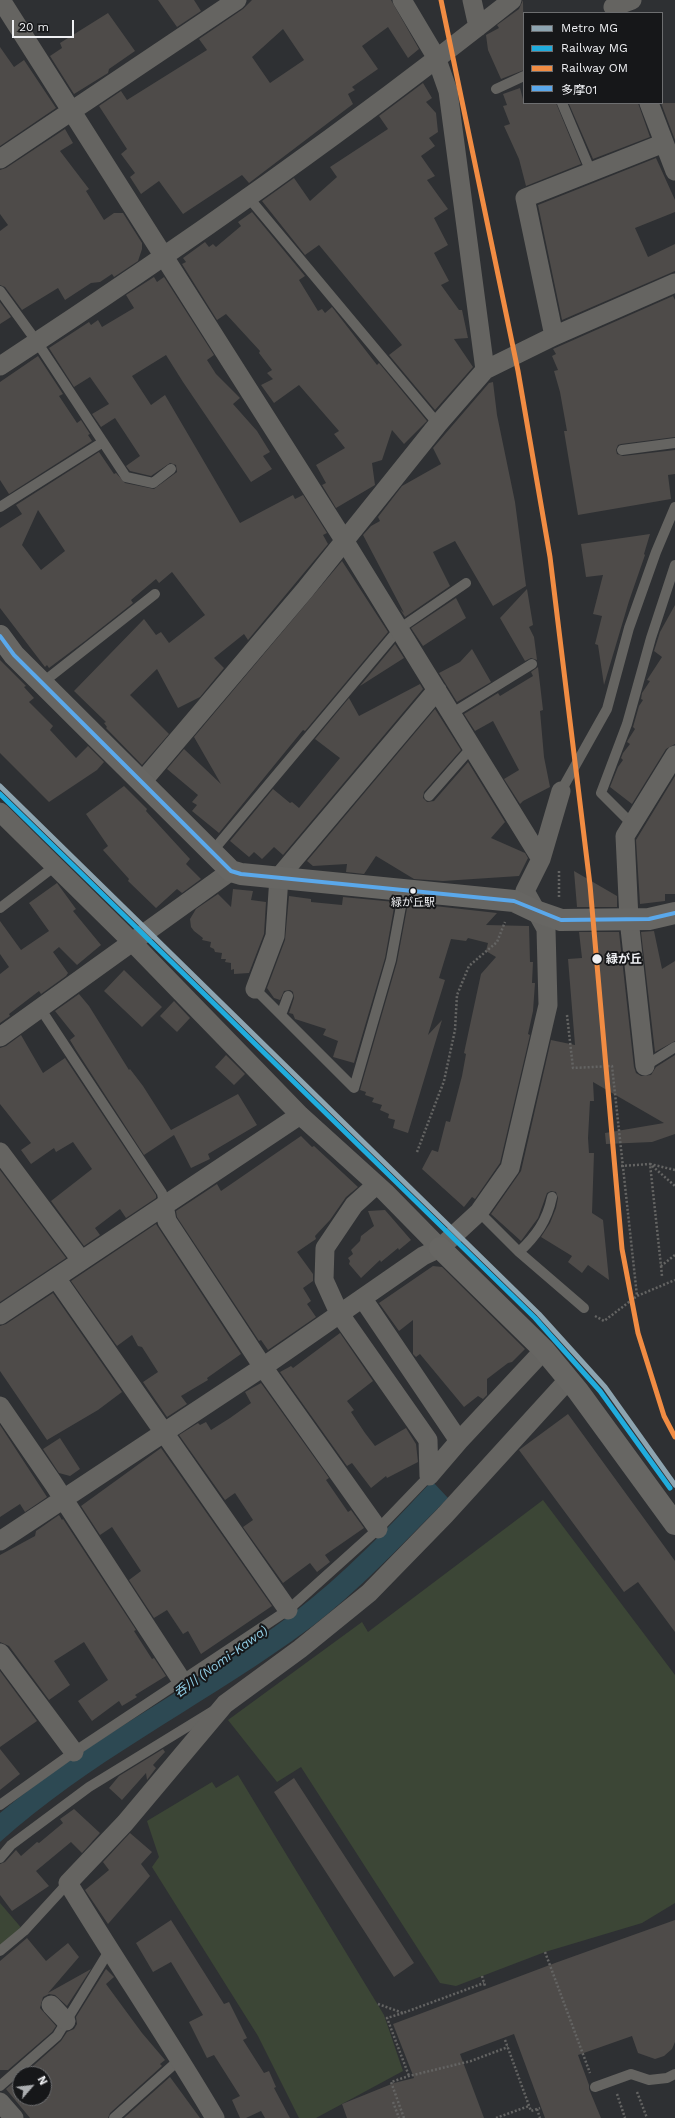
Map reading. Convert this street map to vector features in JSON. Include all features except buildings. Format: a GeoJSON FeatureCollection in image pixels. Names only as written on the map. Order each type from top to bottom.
{"type":"FeatureCollection","features":[{"type":"Feature","properties":{"kind":"street"},"geometry":{"type":"LineString","coordinates":[[1,0],[344,540],[541,859]]}},
{"type":"Feature","properties":{"kind":"street"},"geometry":{"type":"LineString","coordinates":[[0,159],[237,0]]}},
{"type":"Feature","properties":{"kind":"street"},"geometry":{"type":"LineString","coordinates":[[402,0],[436,57],[448,91],[484,370]]}},
{"type":"Feature","properties":{"kind":"street"},"geometry":{"type":"LineString","coordinates":[[472,0],[478,27]]}},
{"type":"Feature","properties":{"kind":"street"},"geometry":{"type":"LineString","coordinates":[[0,366],[165,257],[249,198],[512,0]]}},
{"type":"Feature","properties":{"kind":"street"},"geometry":{"type":"LineString","coordinates":[[613,7],[632,0]]}},
{"type":"Feature","properties":{"kind":"street"},"geometry":{"type":"LineString","coordinates":[[649,104],[675,171]]}},
{"type":"Feature","properties":{"kind":"street"},"geometry":{"type":"LineString","coordinates":[[554,336],[525,198],[664,143]]}},
{"type":"Feature","properties":{"kind":"street"},"geometry":{"type":"LineString","coordinates":[[141,783],[305,590],[438,424],[484,370],[554,336],[675,283]]}},
{"type":"Feature","properties":{"kind":"street"},"geometry":{"type":"LineString","coordinates":[[0,636],[14,655],[42,684],[211,853],[231,871],[241,874],[404,890],[523,905],[562,920],[649,919],[675,913]]}},
{"type":"Feature","properties":{"kind":"street"},"geometry":{"type":"LineString","coordinates":[[255,990],[275,936],[279,877],[437,690]]}},
{"type":"Feature","properties":{"kind":"street"},"geometry":{"type":"LineString","coordinates":[[645,1066],[629,920],[626,836],[675,755]]}},
{"type":"Feature","properties":{"kind":"street"},"geometry":{"type":"LineString","coordinates":[[523,905],[525,891],[541,859],[561,791]]}},
{"type":"Feature","properties":{"kind":"street"},"geometry":{"type":"LineString","coordinates":[[0,812],[132,942],[300,1115],[376,1185],[524,1328],[568,1380],[675,1524]]}},
{"type":"Feature","properties":{"kind":"street"},"geometry":{"type":"LineString","coordinates":[[0,1037],[231,871]]}},
{"type":"Feature","properties":{"kind":"street"},"geometry":{"type":"LineString","coordinates":[[0,1541],[263,1367],[423,1256],[440,1248],[479,1212],[510,1168],[548,1005],[546,929],[523,905]]}},
{"type":"Feature","properties":{"kind":"street"},"geometry":{"type":"LineString","coordinates":[[0,1315],[300,1115]]}},
{"type":"Feature","properties":{"kind":"street"},"geometry":{"type":"LineString","coordinates":[[0,1152],[81,1260]]}},
{"type":"Feature","properties":{"kind":"street"},"geometry":{"type":"LineString","coordinates":[[376,1185],[354,1205],[325,1248],[324,1280],[339,1314],[428,1440],[429,1476]]}},
{"type":"Feature","properties":{"kind":"street"},"geometry":{"type":"LineString","coordinates":[[164,1205],[167,1221],[263,1367],[378,1529]]}},
{"type":"Feature","properties":{"kind":"street"},"geometry":{"type":"LineString","coordinates":[[56,1278],[288,1610]]}},
{"type":"Feature","properties":{"kind":"street"},"geometry":{"type":"LineString","coordinates":[[363,1299],[459,1441]]}},
{"type":"Feature","properties":{"kind":"street"},"geometry":{"type":"LineString","coordinates":[[429,1476],[459,1441],[544,1350]]}},
{"type":"Feature","properties":{"kind":"street"},"geometry":{"type":"LineString","coordinates":[[215,2118],[180,2059],[109,1951],[68,1882],[126,1823],[225,1704],[300,1649],[369,1593],[416,1546],[568,1380]]}},
{"type":"Feature","properties":{"kind":"street"},"geometry":{"type":"LineString","coordinates":[[0,1406],[64,1499],[182,1681]]}},
{"type":"Feature","properties":{"kind":"street"},"geometry":{"type":"LineString","coordinates":[[0,1653],[74,1752]]}},
{"type":"Feature","properties":{"kind":"street"},"geometry":{"type":"LineString","coordinates":[[51,2006],[66,2021]]}},
{"type":"Feature","properties":{"kind":"street"},"geometry":{"type":"LineString","coordinates":[[0,2102],[14,2118]]}},
{"type":"Feature","properties":{"kind":"lane"},"geometry":{"type":"LineString","coordinates":[[496,89],[523,76]]}},
{"type":"Feature","properties":{"kind":"lane"},"geometry":{"type":"LineString","coordinates":[[562,104],[591,172]]}},
{"type":"Feature","properties":{"kind":"lane"},"geometry":{"type":"LineString","coordinates":[[249,198],[438,424]]}},
{"type":"Feature","properties":{"kind":"lane"},"geometry":{"type":"LineString","coordinates":[[0,291],[37,342],[126,477],[153,483],[171,470]]}},
{"type":"Feature","properties":{"kind":"lane"},"geometry":{"type":"LineString","coordinates":[[0,507],[103,442]]}},
{"type":"Feature","properties":{"kind":"lane"},"geometry":{"type":"LineString","coordinates":[[622,450],[675,443]]}},
{"type":"Feature","properties":{"kind":"lane"},"geometry":{"type":"LineString","coordinates":[[561,791],[607,709],[629,628],[656,552],[675,507]]}},
{"type":"Feature","properties":{"kind":"lane"},"geometry":{"type":"LineString","coordinates":[[632,824],[601,793],[627,724],[651,638],[675,565]]}},
{"type":"Feature","properties":{"kind":"lane"},"geometry":{"type":"LineString","coordinates":[[211,853],[399,629],[466,583]]}},
{"type":"Feature","properties":{"kind":"lane"},"geometry":{"type":"LineString","coordinates":[[42,684],[155,594]]}},
{"type":"Feature","properties":{"kind":"lane"},"geometry":{"type":"LineString","coordinates":[[451,714],[532,664]]}},
{"type":"Feature","properties":{"kind":"lane"},"geometry":{"type":"LineString","coordinates":[[429,796],[472,747]]}},
{"type":"Feature","properties":{"kind":"lane"},"geometry":{"type":"LineString","coordinates":[[0,908],[55,866]]}},
{"type":"Feature","properties":{"kind":"lane"},"geometry":{"type":"LineString","coordinates":[[255,990],[354,1088],[391,960],[404,890]]}},
{"type":"Feature","properties":{"kind":"lane"},"geometry":{"type":"LineString","coordinates":[[281,1015],[288,996]]}},
{"type":"Feature","properties":{"kind":"lane"},"geometry":{"type":"LineString","coordinates":[[40,1008],[162,1193],[164,1205]]}},
{"type":"Feature","properties":{"kind":"lane"},"geometry":{"type":"LineString","coordinates":[[645,1066],[675,1047]]}},
{"type":"Feature","properties":{"kind":"lane"},"geometry":{"type":"LineString","coordinates":[[519,1252],[531,1240],[544,1222],[549,1212],[552,1197]]}},
{"type":"Feature","properties":{"kind":"lane"},"geometry":{"type":"LineString","coordinates":[[479,1212],[519,1252],[584,1308]]}},
{"type":"Feature","properties":{"kind":"lane"},"geometry":{"type":"LineString","coordinates":[[0,1805],[74,1752],[288,1610],[378,1529],[429,1476]]}},
{"type":"Feature","properties":{"kind":"lane"},"geometry":{"type":"LineString","coordinates":[[0,1858],[11,1845],[89,1787],[225,1704]]}},
{"type":"Feature","properties":{"kind":"lane"},"geometry":{"type":"LineString","coordinates":[[0,1951],[24,1931],[68,1882]]}},
{"type":"Feature","properties":{"kind":"lane"},"geometry":{"type":"LineString","coordinates":[[0,2086],[58,2036],[109,1951]]}},
{"type":"Feature","properties":{"kind":"lane"},"geometry":{"type":"LineString","coordinates":[[114,2118],[180,2059]]}},
{"type":"Feature","properties":{"kind":"lane"},"geometry":{"type":"LineString","coordinates":[[595,2087],[631,2074],[649,2080],[667,2078],[675,2074]]}},
{"type":"Feature","properties":{"kind":"path"},"geometry":{"type":"LineString","coordinates":[[417,1152],[444,1081],[455,1030],[457,995],[469,966],[497,942],[523,905]]}},
{"type":"Feature","properties":{"kind":"path"},"geometry":{"type":"LineString","coordinates":[[566,1009],[573,1068],[612,1066],[621,1166],[637,1296]]}},
{"type":"Feature","properties":{"kind":"path"},"geometry":{"type":"LineString","coordinates":[[621,1166],[650,1164],[675,1170]]}},
{"type":"Feature","properties":{"kind":"path"},"geometry":{"type":"LineString","coordinates":[[650,1164],[675,1186]]}},
{"type":"Feature","properties":{"kind":"path"},"geometry":{"type":"LineString","coordinates":[[650,1164],[662,1276]]}},
{"type":"Feature","properties":{"kind":"path"},"geometry":{"type":"LineString","coordinates":[[662,1266],[675,1255]]}},
{"type":"Feature","properties":{"kind":"path"},"geometry":{"type":"LineString","coordinates":[[584,1308],[604,1321],[637,1296],[675,1280]]}},
{"type":"Feature","properties":{"kind":"path"},"geometry":{"type":"LineString","coordinates":[[546,1952],[595,2087]]}},
{"type":"Feature","properties":{"kind":"path"},"geometry":{"type":"LineString","coordinates":[[409,2076],[387,2018],[485,1985],[482,1976]]}},
{"type":"Feature","properties":{"kind":"path"},"geometry":{"type":"LineString","coordinates":[[378,2004],[402,2013]]}},
{"type":"Feature","properties":{"kind":"path"},"geometry":{"type":"LineString","coordinates":[[505,2040],[531,2111],[539,2108],[540,2118]]}},
{"type":"Feature","properties":{"kind":"path"},"geometry":{"type":"LineString","coordinates":[[404,2118],[391,2082],[409,2076],[471,2061],[508,2048]]}},
{"type":"Feature","properties":{"kind":"path"},"geometry":{"type":"LineString","coordinates":[[631,2074],[647,2118]]}},
{"type":"Feature","properties":{"kind":"path"},"geometry":{"type":"LineString","coordinates":[[612,2081],[625,2118]]}},
{"type":"Feature","properties":{"kind":"path"},"geometry":{"type":"LineString","coordinates":[[393,2102],[399,2118]]}},
{"type":"Feature","properties":{"kind":"path"},"geometry":{"type":"LineString","coordinates":[[496,2118],[529,2106]]}},
{"type":"Feature","properties":{"kind":"green space"},"geometry":{"type":"Polygon","coordinates":[[[543,1500],[675,1675],[675,1903],[642,1923],[545,1952],[456,1986],[440,1983],[301,1767],[277,1782],[228,1720],[362,1622],[368,1632],[543,1500]]]}},
{"type":"Feature","properties":{"kind":"green space"},"geometry":{"type":"Polygon","coordinates":[[[238,1775],[384,2015],[403,2071],[316,2118],[299,2118],[258,2036],[152,1867],[159,1857],[147,1821],[212,1782],[216,1788],[238,1775]]]}},
{"type":"Feature","properties":{"kind":"green space"},"geometry":{"type":"Polygon","coordinates":[[[0,1903],[24,1931],[0,1951],[0,1903]]]}},
{"type":"Feature","properties":{"kind":"water"},"geometry":{"type":"Polygon","coordinates":[[[432,1481],[448,1498],[392,1555],[334,1609],[256,1666],[143,1737],[69,1787],[34,1813],[0,1842],[0,1813],[71,1760],[220,1664],[292,1614],[347,1567],[432,1481]]]}},
{"type":"Feature","properties":{"kind":"metro line","name":"MG"},"geometry":{"type":"LineString","coordinates":[[0,786],[539,1314],[605,1387],[675,1485]]}},
{"type":"Feature","properties":{"kind":"rail line","name":"OM"},"geometry":{"type":"LineString","coordinates":[[441,0],[518,371],[550,557],[590,885],[622,1249],[638,1333],[664,1416],[675,1437]]}},
{"type":"Feature","properties":{"kind":"rail line","name":"MG"},"geometry":{"type":"LineString","coordinates":[[0,794],[535,1318],[600,1391],[670,1488]]}},
{"type":"Feature","properties":{"kind":"transit line","name":"多摩01"},"geometry":{"type":"LineString","coordinates":[[0,636],[14,655],[231,871],[241,874],[514,901],[561,920],[649,919],[675,913]]}},
{"type":"Feature","properties":{"kind":"place","name":"緑が丘駅"},"geometry":{"type":"Point","coordinates":[413,891]}},
{"type":"Feature","properties":{"kind":"place","name":"緑が丘"},"geometry":{"type":"Point","coordinates":[597,959]}},
{"type":"Feature","properties":{"kind":"water label","name":"呑川 (Nomi-Kawa)"},"geometry":{"type":"Point","coordinates":[221,1662]}}]}
